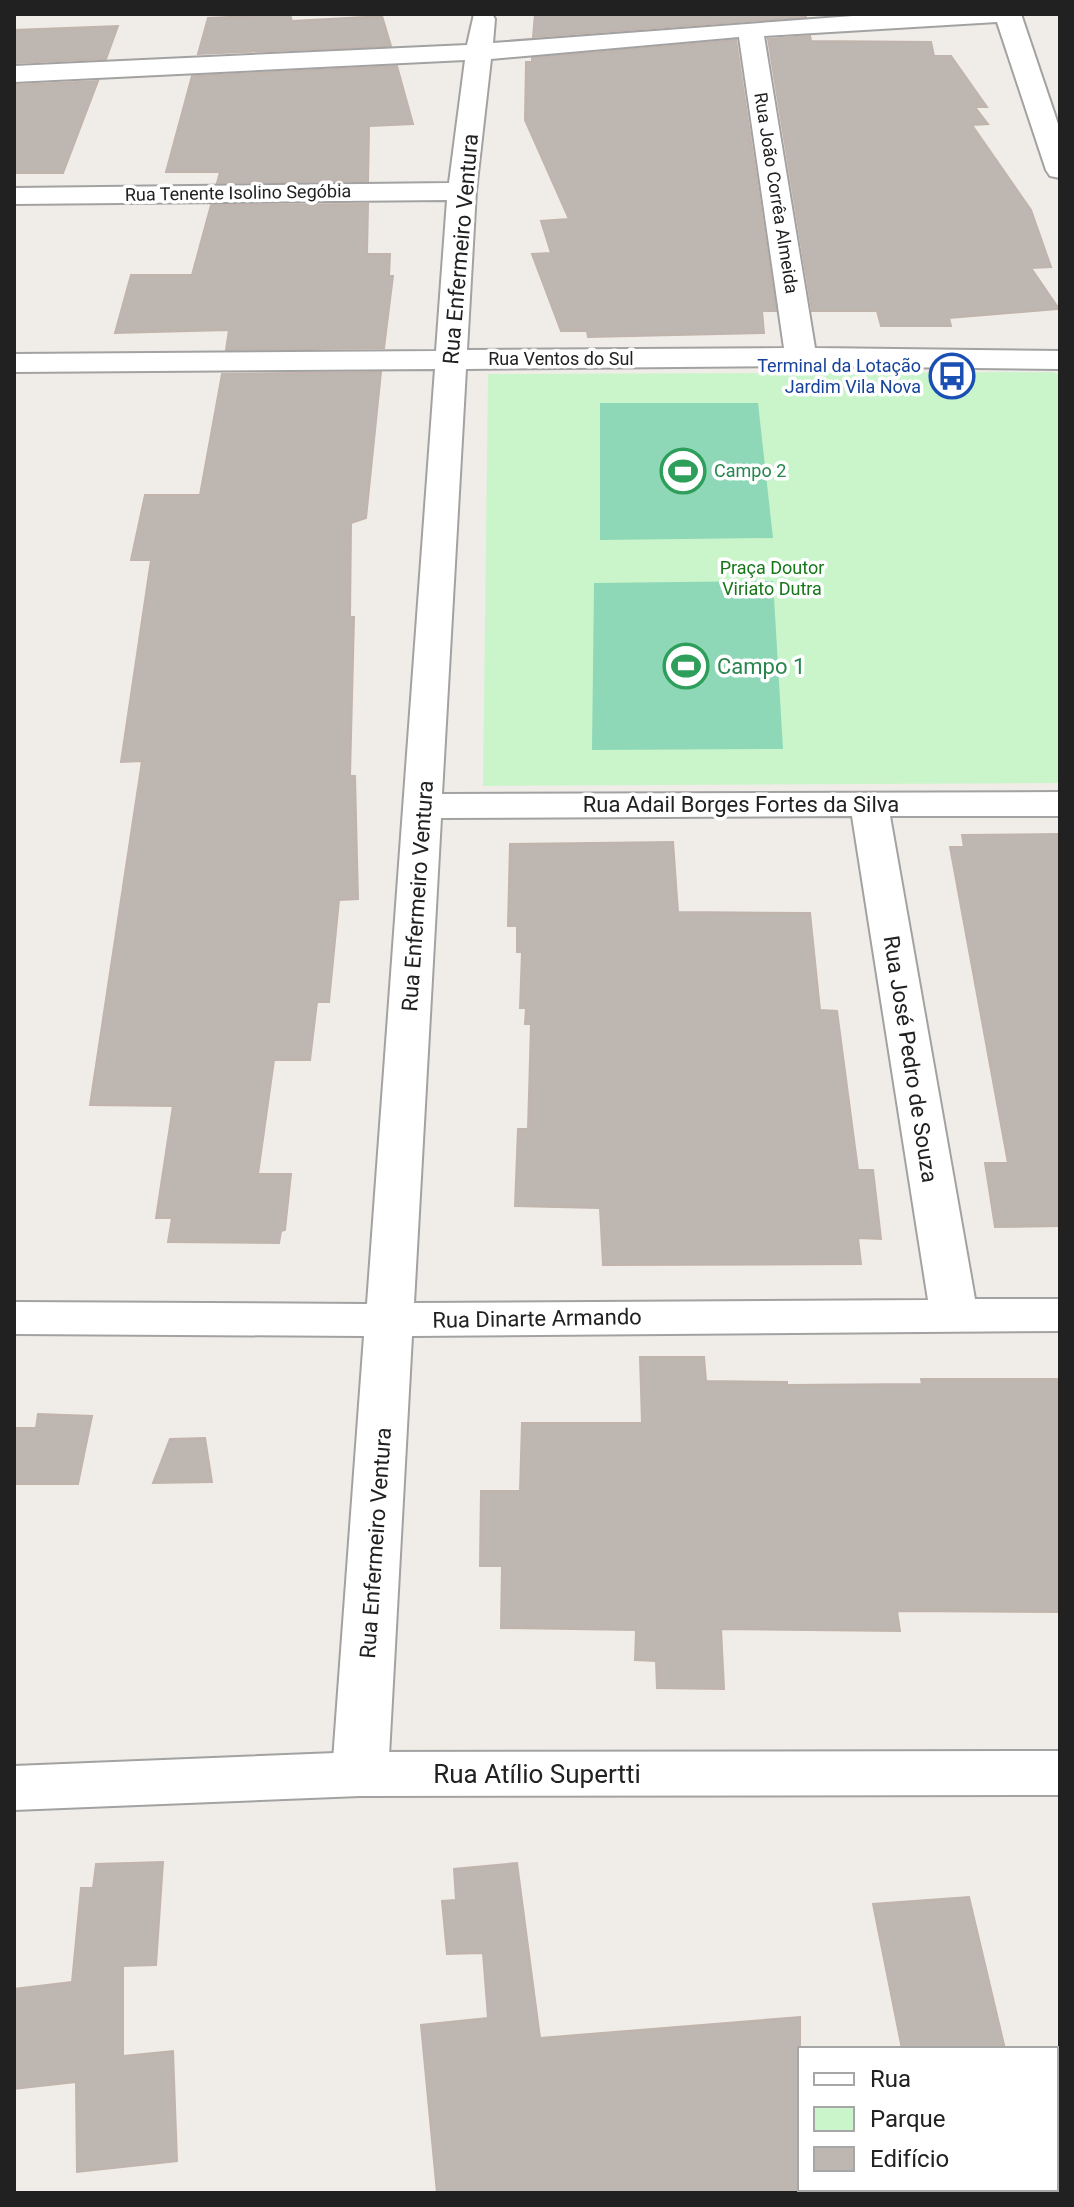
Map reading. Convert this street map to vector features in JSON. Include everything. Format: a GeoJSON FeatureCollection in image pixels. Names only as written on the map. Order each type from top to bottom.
{"type":"FeatureCollection","features":[{"type":"Feature","properties":{"kind":"street"},"geometry":{"type":"LineString","coordinates":[[14,74],[481,36],[750,29],[1008,14],[1060,170]]}},
{"type":"Feature","properties":{"kind":"street","name":"Rua João Corrêa Almeida"},"geometry":{"type":"LineString","coordinates":[[750,29],[801,357]]}},
{"type":"Feature","properties":{"kind":"street","name":"Rua Enfermeiro Ventura"},"geometry":{"type":"LineString","coordinates":[[360,1774],[462,191],[481,36]]}},
{"type":"Feature","properties":{"kind":"street","name":"Rua Tenente Isolino Segóbia"},"geometry":{"type":"LineString","coordinates":[[14,196],[462,191]]}},
{"type":"Feature","properties":{"kind":"street","name":"Rua Ventos do Sul"},"geometry":{"type":"LineString","coordinates":[[14,363],[801,357],[1059,361]]}},
{"type":"Feature","properties":{"kind":"street","name":"Rua José Pedro de Souza"},"geometry":{"type":"LineString","coordinates":[[869,804],[954,1315]]}},
{"type":"Feature","properties":{"kind":"street","name":"Rua Adail Borges Fortes da Silva"},"geometry":{"type":"LineString","coordinates":[[423,806],[1060,804]]}},
{"type":"Feature","properties":{"kind":"street","name":"Rua Dinarte Armando"},"geometry":{"type":"LineString","coordinates":[[14,1318],[390,1320],[1060,1315]]}},
{"type":"Feature","properties":{"kind":"street","name":"Rua Atílio Supertti"},"geometry":{"type":"LineString","coordinates":[[14,1788],[360,1774],[1060,1773]]}},
{"type":"Feature","properties":{"kind":"green space","name":"Praça Doutor Viriato Dutra"},"geometry":{"type":"Polygon","coordinates":[[[1053,372],[1060,375],[1060,783],[483,786],[488,374],[1053,372]]]}},
{"type":"Feature","properties":{"kind":"green space","name":"Campo 2"},"geometry":{"type":"Polygon","coordinates":[[[600,403],[758,403],[773,538],[600,540],[600,403]]]}},
{"type":"Feature","properties":{"kind":"green space","name":"Campo 1"},"geometry":{"type":"Polygon","coordinates":[[[773,581],[783,749],[592,750],[594,583],[773,581]]]}},
{"type":"Feature","properties":{"kind":"building"},"geometry":{"type":"Polygon","coordinates":[[[290,14],[292,21],[382,16],[391,46],[198,54],[208,18],[290,14]]]}},
{"type":"Feature","properties":{"kind":"building"},"geometry":{"type":"Polygon","coordinates":[[[535,14],[806,14],[806,17],[533,37],[535,14]]]}},
{"type":"Feature","properties":{"kind":"building"},"geometry":{"type":"Polygon","coordinates":[[[118,26],[106,59],[14,63],[14,30],[118,26]]]}},
{"type":"Feature","properties":{"kind":"building"},"geometry":{"type":"Polygon","coordinates":[[[810,36],[811,41],[931,42],[934,56],[951,56],[987,107],[975,107],[988,124],[972,125],[1031,210],[1051,267],[1031,268],[1059,309],[949,318],[951,326],[881,326],[877,311],[812,311],[768,39],[810,36]]]}},
{"type":"Feature","properties":{"kind":"building"},"geometry":{"type":"Polygon","coordinates":[[[736,40],[776,311],[762,311],[764,333],[588,337],[587,331],[561,331],[532,254],[551,253],[541,221],[569,219],[525,120],[526,62],[532,62],[532,58],[736,40]]]}},
{"type":"Feature","properties":{"kind":"building"},"geometry":{"type":"Polygon","coordinates":[[[397,66],[413,124],[369,126],[368,181],[217,183],[220,172],[166,172],[192,76],[397,66]]]}},
{"type":"Feature","properties":{"kind":"building"},"geometry":{"type":"Polygon","coordinates":[[[98,81],[63,173],[14,173],[14,85],[98,81]]]}},
{"type":"Feature","properties":{"kind":"building"},"geometry":{"type":"Polygon","coordinates":[[[368,204],[367,254],[390,254],[389,276],[393,276],[384,348],[226,350],[229,330],[115,333],[131,275],[192,275],[211,205],[368,204]]]}},
{"type":"Feature","properties":{"kind":"building"},"geometry":{"type":"Polygon","coordinates":[[[381,372],[366,518],[351,523],[350,617],[354,617],[350,776],[355,776],[358,899],[339,900],[329,1002],[317,1002],[310,1060],[274,1060],[258,1174],[291,1174],[285,1230],[281,1231],[279,1243],[168,1242],[172,1218],[156,1218],[173,1106],[90,1105],[142,761],[121,762],[151,560],[131,560],[145,495],[200,495],[222,374],[381,372]]]}},
{"type":"Feature","properties":{"kind":"building"},"geometry":{"type":"Polygon","coordinates":[[[1060,834],[1060,1226],[995,1227],[985,1163],[1008,1163],[950,847],[964,847],[962,835],[1060,834]]]}},
{"type":"Feature","properties":{"kind":"building"},"geometry":{"type":"Polygon","coordinates":[[[673,842],[678,912],[810,913],[820,1010],[837,1011],[858,1170],[873,1170],[881,1239],[858,1238],[861,1264],[603,1265],[600,1208],[515,1206],[518,1129],[528,1129],[531,1024],[525,1024],[526,1008],[520,1008],[522,952],[517,952],[517,926],[508,926],[510,844],[673,842]]]}},
{"type":"Feature","properties":{"kind":"building"},"geometry":{"type":"Polygon","coordinates":[[[640,1357],[704,1357],[706,1381],[787,1382],[787,1385],[922,1384],[921,1379],[1060,1379],[1060,1612],[897,1611],[900,1631],[721,1629],[724,1689],[657,1688],[656,1661],[635,1660],[636,1630],[501,1628],[502,1566],[480,1566],[481,1491],[520,1491],[522,1423],[642,1423],[640,1357]]]}},
{"type":"Feature","properties":{"kind":"building"},"geometry":{"type":"Polygon","coordinates":[[[38,1414],[92,1416],[78,1484],[14,1484],[14,1428],[36,1428],[38,1414]]]}},
{"type":"Feature","properties":{"kind":"building"},"geometry":{"type":"Polygon","coordinates":[[[205,1438],[212,1482],[153,1483],[170,1439],[205,1438]]]}},
{"type":"Feature","properties":{"kind":"building"},"geometry":{"type":"Polygon","coordinates":[[[163,1862],[156,1965],[123,1966],[123,2056],[173,2051],[177,2161],[77,2172],[76,2082],[14,2089],[14,1989],[72,1982],[81,1888],[93,1888],[96,1864],[163,1862]]]}},
{"type":"Feature","properties":{"kind":"building"},"geometry":{"type":"Polygon","coordinates":[[[517,1863],[540,2038],[800,2017],[800,2193],[437,2193],[421,2025],[488,2018],[483,1953],[447,1954],[442,1901],[456,1900],[454,1869],[517,1863]]]}},
{"type":"Feature","properties":{"kind":"building"},"geometry":{"type":"Polygon","coordinates":[[[969,1897],[1005,2047],[902,2047],[873,1904],[969,1897]]]}},
{"type":"Feature","properties":{"kind":"place","name":"Terminal da Lotação Jardim Vila Nova"},"geometry":{"type":"Point","coordinates":[952,376]}},
{"type":"Feature","properties":{"kind":"place","name":"Campo 2"},"geometry":{"type":"Point","coordinates":[683,471]}},
{"type":"Feature","properties":{"kind":"place","name":"Campo 1"},"geometry":{"type":"Point","coordinates":[686,666]}}]}
